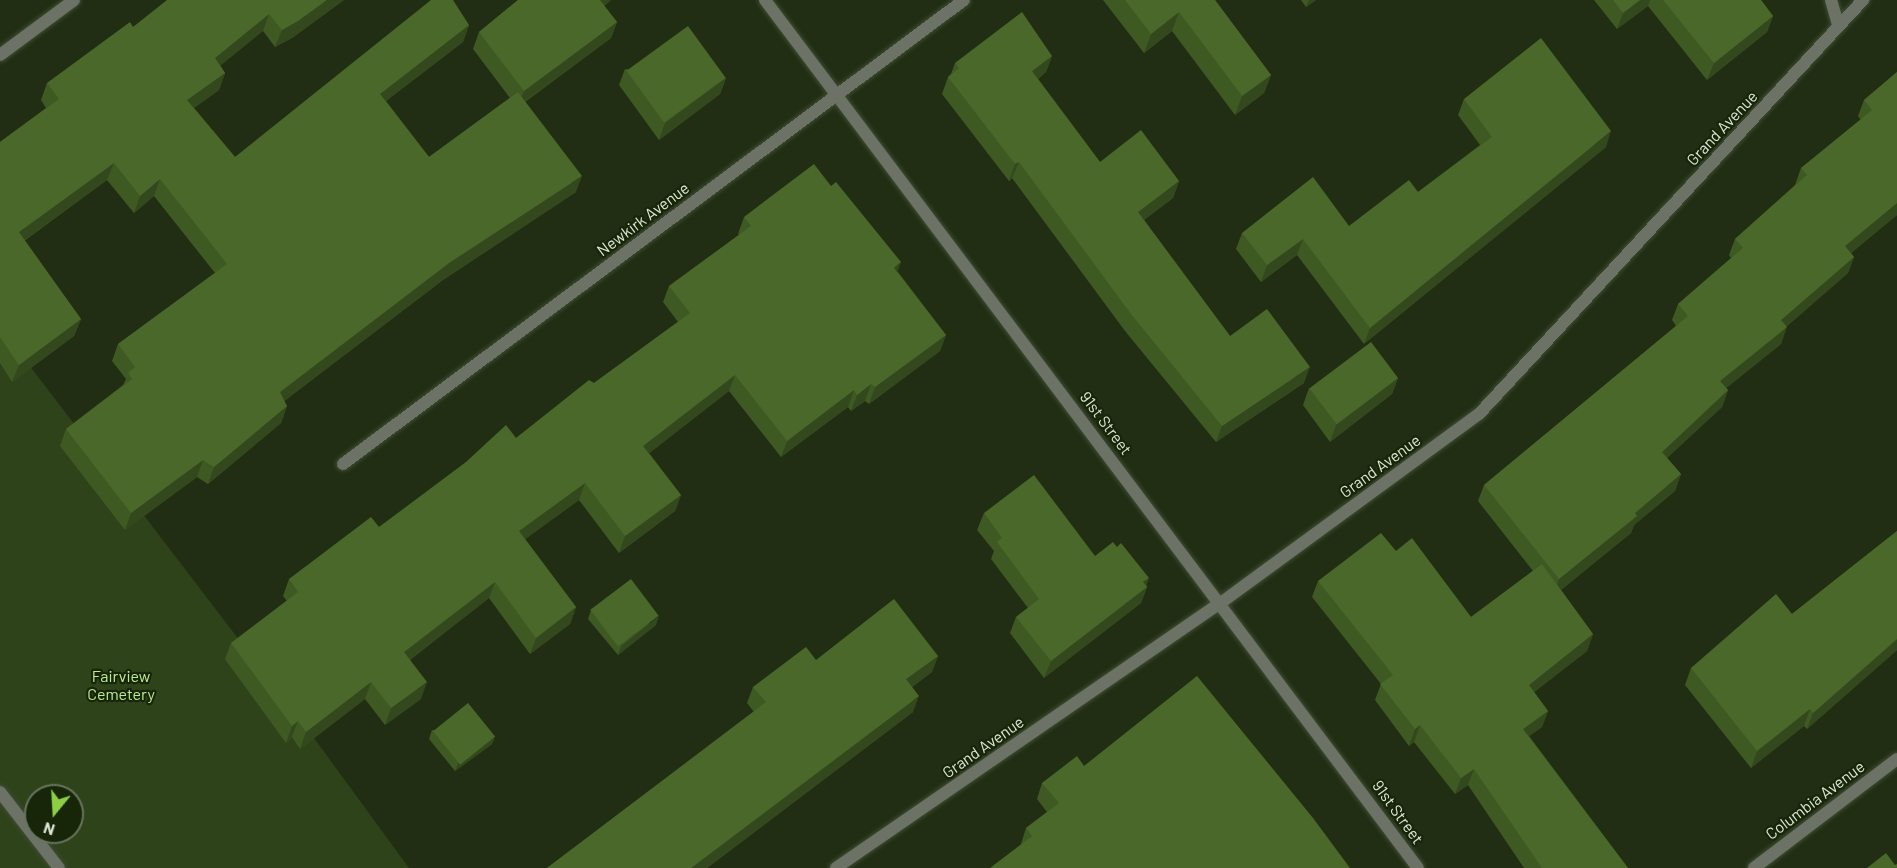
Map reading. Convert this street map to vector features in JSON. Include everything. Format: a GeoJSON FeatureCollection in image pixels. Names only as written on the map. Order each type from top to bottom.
{"type":"FeatureCollection","features":[{"type":"Feature","properties":{"kind":"street"},"geometry":{"type":"LineString","coordinates":[[0,55],[74,0]]}},
{"type":"Feature","properties":{"kind":"street","name":"91st Street"},"geometry":{"type":"LineString","coordinates":[[765,0],[1222,602],[1418,868]]}},
{"type":"Feature","properties":{"kind":"street","name":"Newkirk Avenue"},"geometry":{"type":"LineString","coordinates":[[343,464],[964,0]]}},
{"type":"Feature","properties":{"kind":"street"},"geometry":{"type":"LineString","coordinates":[[1832,0],[1838,25]]}},
{"type":"Feature","properties":{"kind":"street","name":"Grand Avenue"},"geometry":{"type":"LineString","coordinates":[[836,868],[1222,602],[1479,414],[1863,0]]}},
{"type":"Feature","properties":{"kind":"street","name":"Columbia Avenue"},"geometry":{"type":"LineString","coordinates":[[1754,868],[1897,759]]}},
{"type":"Feature","properties":{"kind":"street"},"geometry":{"type":"LineString","coordinates":[[0,792],[59,868]]}},
{"type":"Feature","properties":{"kind":"green space","name":"Fairview Cemetery"},"geometry":{"type":"Polygon","coordinates":[[[0,327],[311,734],[409,868],[0,868],[0,327]]]}},
{"type":"Feature","properties":{"kind":"building"},"geometry":{"type":"Polygon","coordinates":[[[167,0],[327,0],[282,30],[269,14],[215,58],[225,73],[187,100],[235,157],[431,0],[453,0],[469,25],[380,94],[429,157],[518,92],[582,176],[449,263],[280,392],[287,406],[214,467],[203,460],[131,513],[66,429],[132,379],[128,373],[135,367],[118,344],[227,264],[160,179],[140,196],[114,163],[19,232],[81,319],[19,365],[0,337],[0,142],[59,99],[47,83],[130,22],[133,27],[167,0]]]}},
{"type":"Feature","properties":{"kind":"building"},"geometry":{"type":"Polygon","coordinates":[[[518,0],[600,0],[617,22],[524,91],[479,32],[518,0]]]}},
{"type":"Feature","properties":{"kind":"building"},"geometry":{"type":"Polygon","coordinates":[[[1125,0],[1215,0],[1271,75],[1242,96],[1179,12],[1151,34],[1125,0]]]}},
{"type":"Feature","properties":{"kind":"building"},"geometry":{"type":"Polygon","coordinates":[[[1613,0],[1640,0],[1623,13],[1613,0]]]}},
{"type":"Feature","properties":{"kind":"building"},"geometry":{"type":"Polygon","coordinates":[[[1663,0],[1761,0],[1773,16],[1714,63],[1663,0]]]}},
{"type":"Feature","properties":{"kind":"building"},"geometry":{"type":"Polygon","coordinates":[[[1022,12],[1052,56],[1032,71],[1100,162],[1141,130],[1179,181],[1138,212],[1230,336],[1267,309],[1310,367],[1222,426],[1131,314],[1019,162],[1015,164],[948,77],[959,68],[955,63],[1022,12]]]}},
{"type":"Feature","properties":{"kind":"building"},"geometry":{"type":"Polygon","coordinates":[[[688,26],[726,78],[664,122],[627,71],[688,26]]]}},
{"type":"Feature","properties":{"kind":"building"},"geometry":{"type":"Polygon","coordinates":[[[1541,38],[1611,131],[1370,328],[1303,239],[1267,265],[1242,233],[1313,177],[1349,226],[1409,180],[1418,192],[1492,137],[1464,99],[1541,38]]]}},
{"type":"Feature","properties":{"kind":"building"},"geometry":{"type":"Polygon","coordinates":[[[1897,72],[1897,203],[1845,246],[1854,257],[1781,320],[1787,327],[1720,381],[1728,390],[1662,452],[1681,474],[1635,513],[1637,516],[1559,579],[1484,485],[1688,316],[1678,304],[1743,248],[1735,239],[1807,175],[1801,168],[1872,110],[1864,100],[1897,72]]]}},
{"type":"Feature","properties":{"kind":"building"},"geometry":{"type":"Polygon","coordinates":[[[814,164],[831,186],[836,182],[901,262],[894,268],[946,335],[875,387],[871,384],[857,395],[854,390],[787,441],[735,375],[643,446],[681,495],[625,536],[585,483],[519,531],[576,607],[536,638],[495,582],[404,652],[427,682],[391,708],[371,682],[306,732],[298,721],[292,726],[231,643],[298,592],[289,579],[371,517],[379,527],[466,462],[506,425],[516,438],[589,380],[594,383],[690,313],[669,286],[751,226],[744,217],[814,164]]]}},
{"type":"Feature","properties":{"kind":"building"},"geometry":{"type":"Polygon","coordinates":[[[1371,342],[1398,378],[1337,424],[1310,388],[1371,342]]]}},
{"type":"Feature","properties":{"kind":"building"},"geometry":{"type":"Polygon","coordinates":[[[1034,475],[1095,556],[1113,542],[1117,547],[1121,543],[1149,578],[1143,582],[1147,587],[1051,661],[1016,617],[1039,599],[997,542],[1002,538],[984,513],[1034,475]]]}},
{"type":"Feature","properties":{"kind":"building"},"geometry":{"type":"Polygon","coordinates":[[[1897,531],[1897,639],[1813,713],[1810,709],[1757,751],[1691,668],[1776,594],[1792,614],[1897,531]]]}},
{"type":"Feature","properties":{"kind":"building"},"geometry":{"type":"Polygon","coordinates":[[[1381,533],[1396,551],[1412,538],[1471,617],[1542,564],[1593,634],[1529,685],[1548,711],[1523,729],[1628,868],[1542,868],[1474,769],[1461,778],[1420,725],[1415,729],[1380,684],[1393,675],[1318,581],[1381,533]]]}},
{"type":"Feature","properties":{"kind":"building"},"geometry":{"type":"Polygon","coordinates":[[[631,579],[659,616],[618,646],[590,610],[631,579]]]}},
{"type":"Feature","properties":{"kind":"building"},"geometry":{"type":"Polygon","coordinates":[[[894,599],[938,656],[906,679],[919,696],[691,868],[547,868],[766,702],[753,687],[806,647],[816,660],[894,599]]]}},
{"type":"Feature","properties":{"kind":"building"},"geometry":{"type":"Polygon","coordinates":[[[1197,676],[1313,818],[1350,868],[990,868],[1032,836],[1026,828],[1059,803],[1042,783],[1077,756],[1084,766],[1197,676]]]}},
{"type":"Feature","properties":{"kind":"building"},"geometry":{"type":"Polygon","coordinates":[[[468,703],[495,736],[460,765],[433,731],[468,703]]]}},
{"type":"Feature","properties":{"kind":"building"},"geometry":{"type":"Polygon","coordinates":[[[1886,853],[1895,865],[1897,864],[1897,868],[1867,868],[1886,853]]]}}]}
